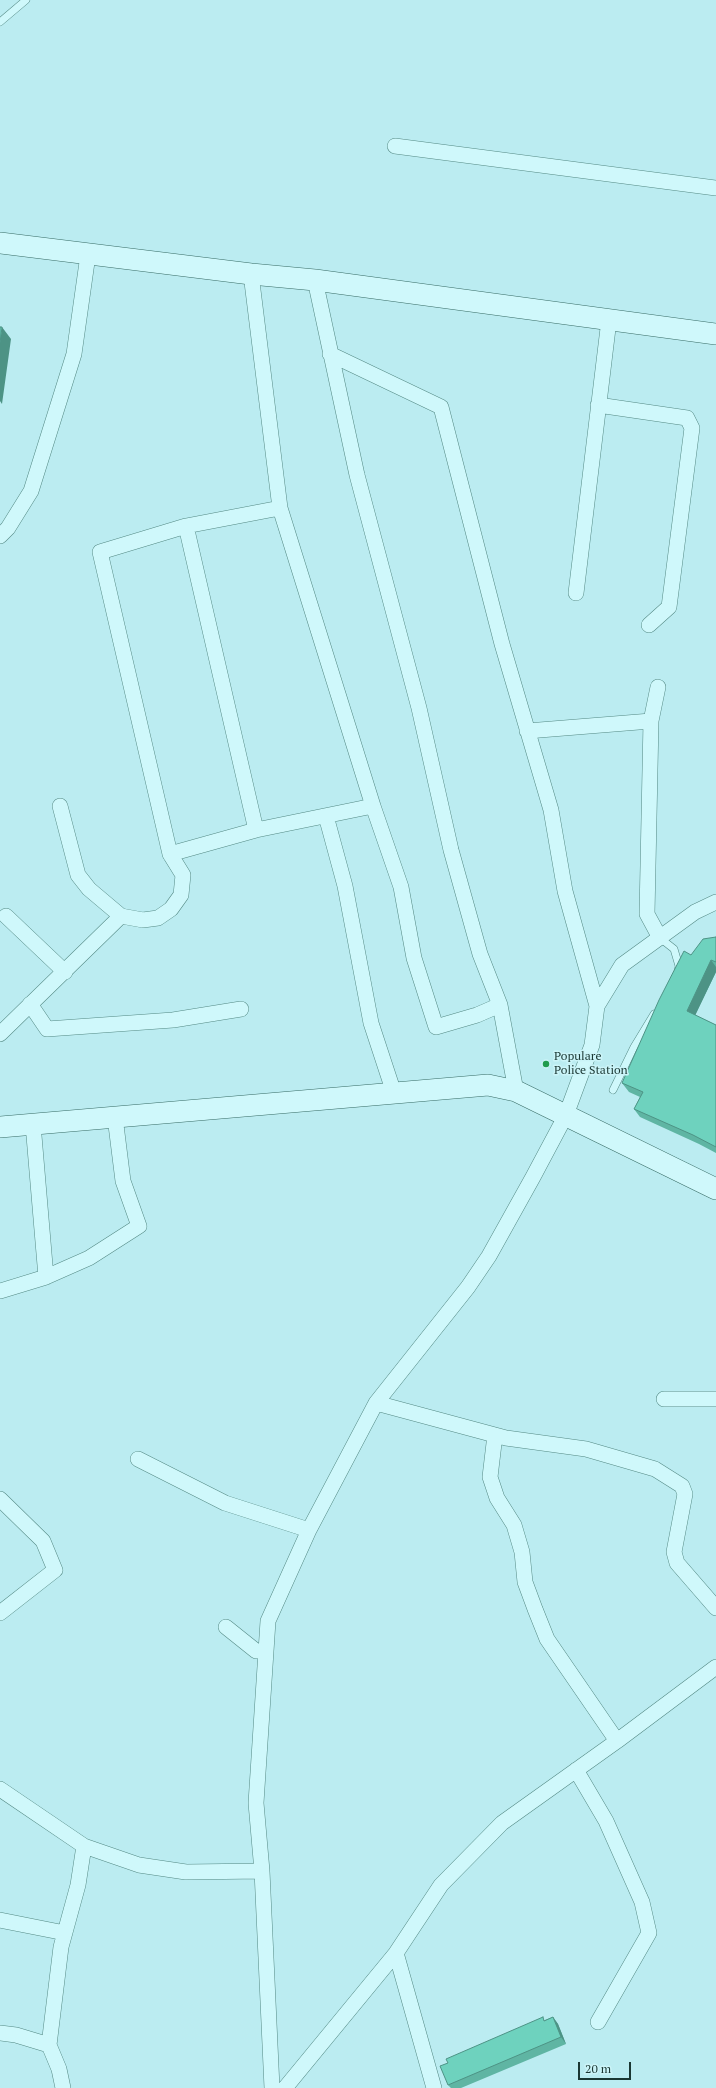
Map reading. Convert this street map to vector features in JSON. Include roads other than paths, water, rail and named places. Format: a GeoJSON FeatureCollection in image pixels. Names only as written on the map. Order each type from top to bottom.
{"type":"FeatureCollection","features":[{"type":"Feature","properties":{"kind":"street"},"geometry":{"type":"LineString","coordinates":[[395,146],[716,188]]}},
{"type":"Feature","properties":{"kind":"street"},"geometry":{"type":"LineString","coordinates":[[0,243],[88,255],[315,280],[716,334]]}},
{"type":"Feature","properties":{"kind":"street"},"geometry":{"type":"LineString","coordinates":[[0,536],[8,528],[31,491],[53,423],[74,354],[88,255]]}},
{"type":"Feature","properties":{"kind":"street"},"geometry":{"type":"LineString","coordinates":[[251,274],[280,508],[373,806],[400,887],[414,958],[436,1027],[477,1016],[500,1005]]}},
{"type":"Feature","properties":{"kind":"street"},"geometry":{"type":"LineString","coordinates":[[315,280],[357,475],[419,708],[451,850],[480,954],[500,1005],[516,1090]]}},
{"type":"Feature","properties":{"kind":"street"},"geometry":{"type":"LineString","coordinates":[[576,593],[608,320]]}},
{"type":"Feature","properties":{"kind":"street"},"geometry":{"type":"LineString","coordinates":[[272,2088],[262,1871],[256,1803],[266,1674],[268,1621],[309,1530],[376,1403],[459,1298],[489,1256],[566,1115],[592,1045],[597,1006],[564,891],[551,810],[502,644],[441,407],[330,354]]}},
{"type":"Feature","properties":{"kind":"street"},"geometry":{"type":"LineString","coordinates":[[598,405],[688,418],[692,428],[668,607],[649,625]]}},
{"type":"Feature","properties":{"kind":"street"},"geometry":{"type":"LineString","coordinates":[[60,806],[78,875],[89,890],[121,916],[143,920],[158,918],[171,909],[181,895],[183,875],[170,854],[100,552],[186,526],[280,508]]}},
{"type":"Feature","properties":{"kind":"street"},"geometry":{"type":"LineString","coordinates":[[186,526],[256,830]]}},
{"type":"Feature","properties":{"kind":"street"},"geometry":{"type":"LineString","coordinates":[[658,687],[651,721],[647,914],[660,938]]}},
{"type":"Feature","properties":{"kind":"street"},"geometry":{"type":"LineString","coordinates":[[527,731],[651,721]]}},
{"type":"Feature","properties":{"kind":"street"},"geometry":{"type":"LineString","coordinates":[[170,854],[256,830],[373,806]]}},
{"type":"Feature","properties":{"kind":"street"},"geometry":{"type":"LineString","coordinates":[[326,816],[345,886],[371,1023],[394,1093]]}},
{"type":"Feature","properties":{"kind":"street"},"geometry":{"type":"LineString","coordinates":[[597,1006],[622,965],[695,912],[716,902]]}},
{"type":"Feature","properties":{"kind":"street"},"geometry":{"type":"LineString","coordinates":[[6,916],[65,972]]}},
{"type":"Feature","properties":{"kind":"street"},"geometry":{"type":"LineString","coordinates":[[0,1034],[121,916]]}},
{"type":"Feature","properties":{"kind":"street"},"geometry":{"type":"LineString","coordinates":[[30,1004],[47,1029],[173,1020],[241,1009]]}},
{"type":"Feature","properties":{"kind":"street"},"geometry":{"type":"LineString","coordinates":[[0,1127],[488,1085],[516,1090],[716,1189]]}},
{"type":"Feature","properties":{"kind":"street"},"geometry":{"type":"LineString","coordinates":[[0,1291],[46,1278],[89,1258],[139,1226],[123,1181],[115,1117]]}},
{"type":"Feature","properties":{"kind":"street"},"geometry":{"type":"LineString","coordinates":[[33,1124],[46,1278]]}},
{"type":"Feature","properties":{"kind":"street"},"geometry":{"type":"LineString","coordinates":[[664,1399],[716,1399]]}},
{"type":"Feature","properties":{"kind":"street"},"geometry":{"type":"LineString","coordinates":[[376,1403],[495,1434],[586,1449],[655,1469],[682,1486],[685,1494],[674,1552],[677,1563],[716,1608]]}},
{"type":"Feature","properties":{"kind":"street"},"geometry":{"type":"LineString","coordinates":[[495,1434],[490,1477],[497,1498],[514,1525],[522,1552],[525,1582],[534,1609],[547,1639],[617,1741]]}},
{"type":"Feature","properties":{"kind":"street"},"geometry":{"type":"LineString","coordinates":[[138,1459],[225,1503],[309,1530]]}},
{"type":"Feature","properties":{"kind":"street"},"geometry":{"type":"LineString","coordinates":[[0,1499],[42,1541],[55,1570],[0,1613]]}},
{"type":"Feature","properties":{"kind":"street"},"geometry":{"type":"LineString","coordinates":[[226,1627],[256,1651],[266,1651]]}},
{"type":"Feature","properties":{"kind":"street"},"geometry":{"type":"LineString","coordinates":[[285,2088],[396,1953],[441,1886],[502,1823],[617,1741],[716,1667]]}},
{"type":"Feature","properties":{"kind":"street"},"geometry":{"type":"LineString","coordinates":[[576,1770],[606,1821],[642,1902],[649,1933],[598,2022]]}},
{"type":"Feature","properties":{"kind":"street"},"geometry":{"type":"LineString","coordinates":[[0,1789],[84,1846],[139,1865],[186,1872],[262,1871]]}},
{"type":"Feature","properties":{"kind":"street"},"geometry":{"type":"LineString","coordinates":[[63,2088],[59,2069],[49,2045],[61,1947],[78,1886],[84,1846]]}},
{"type":"Feature","properties":{"kind":"street"},"geometry":{"type":"LineString","coordinates":[[0,1920],[65,1933]]}},
{"type":"Feature","properties":{"kind":"street"},"geometry":{"type":"LineString","coordinates":[[396,1953],[434,2088]]}},
{"type":"Feature","properties":{"kind":"street"},"geometry":{"type":"LineString","coordinates":[[0,2033],[16,2035],[49,2045]]}},
{"type":"Feature","properties":{"kind":"lane"},"geometry":{"type":"LineString","coordinates":[[0,22],[26,0]]}},
{"type":"Feature","properties":{"kind":"lane"},"geometry":{"type":"LineString","coordinates":[[660,938],[674,949],[679,966],[676,979]]}},
{"type":"Feature","properties":{"kind":"lane"},"geometry":{"type":"LineString","coordinates":[[613,1090],[634,1047],[657,1009]]}},
{"type":"Feature","properties":{"kind":"place","name":"Populare Police Station"},"geometry":{"type":"Point","coordinates":[546,1064]}}]}
